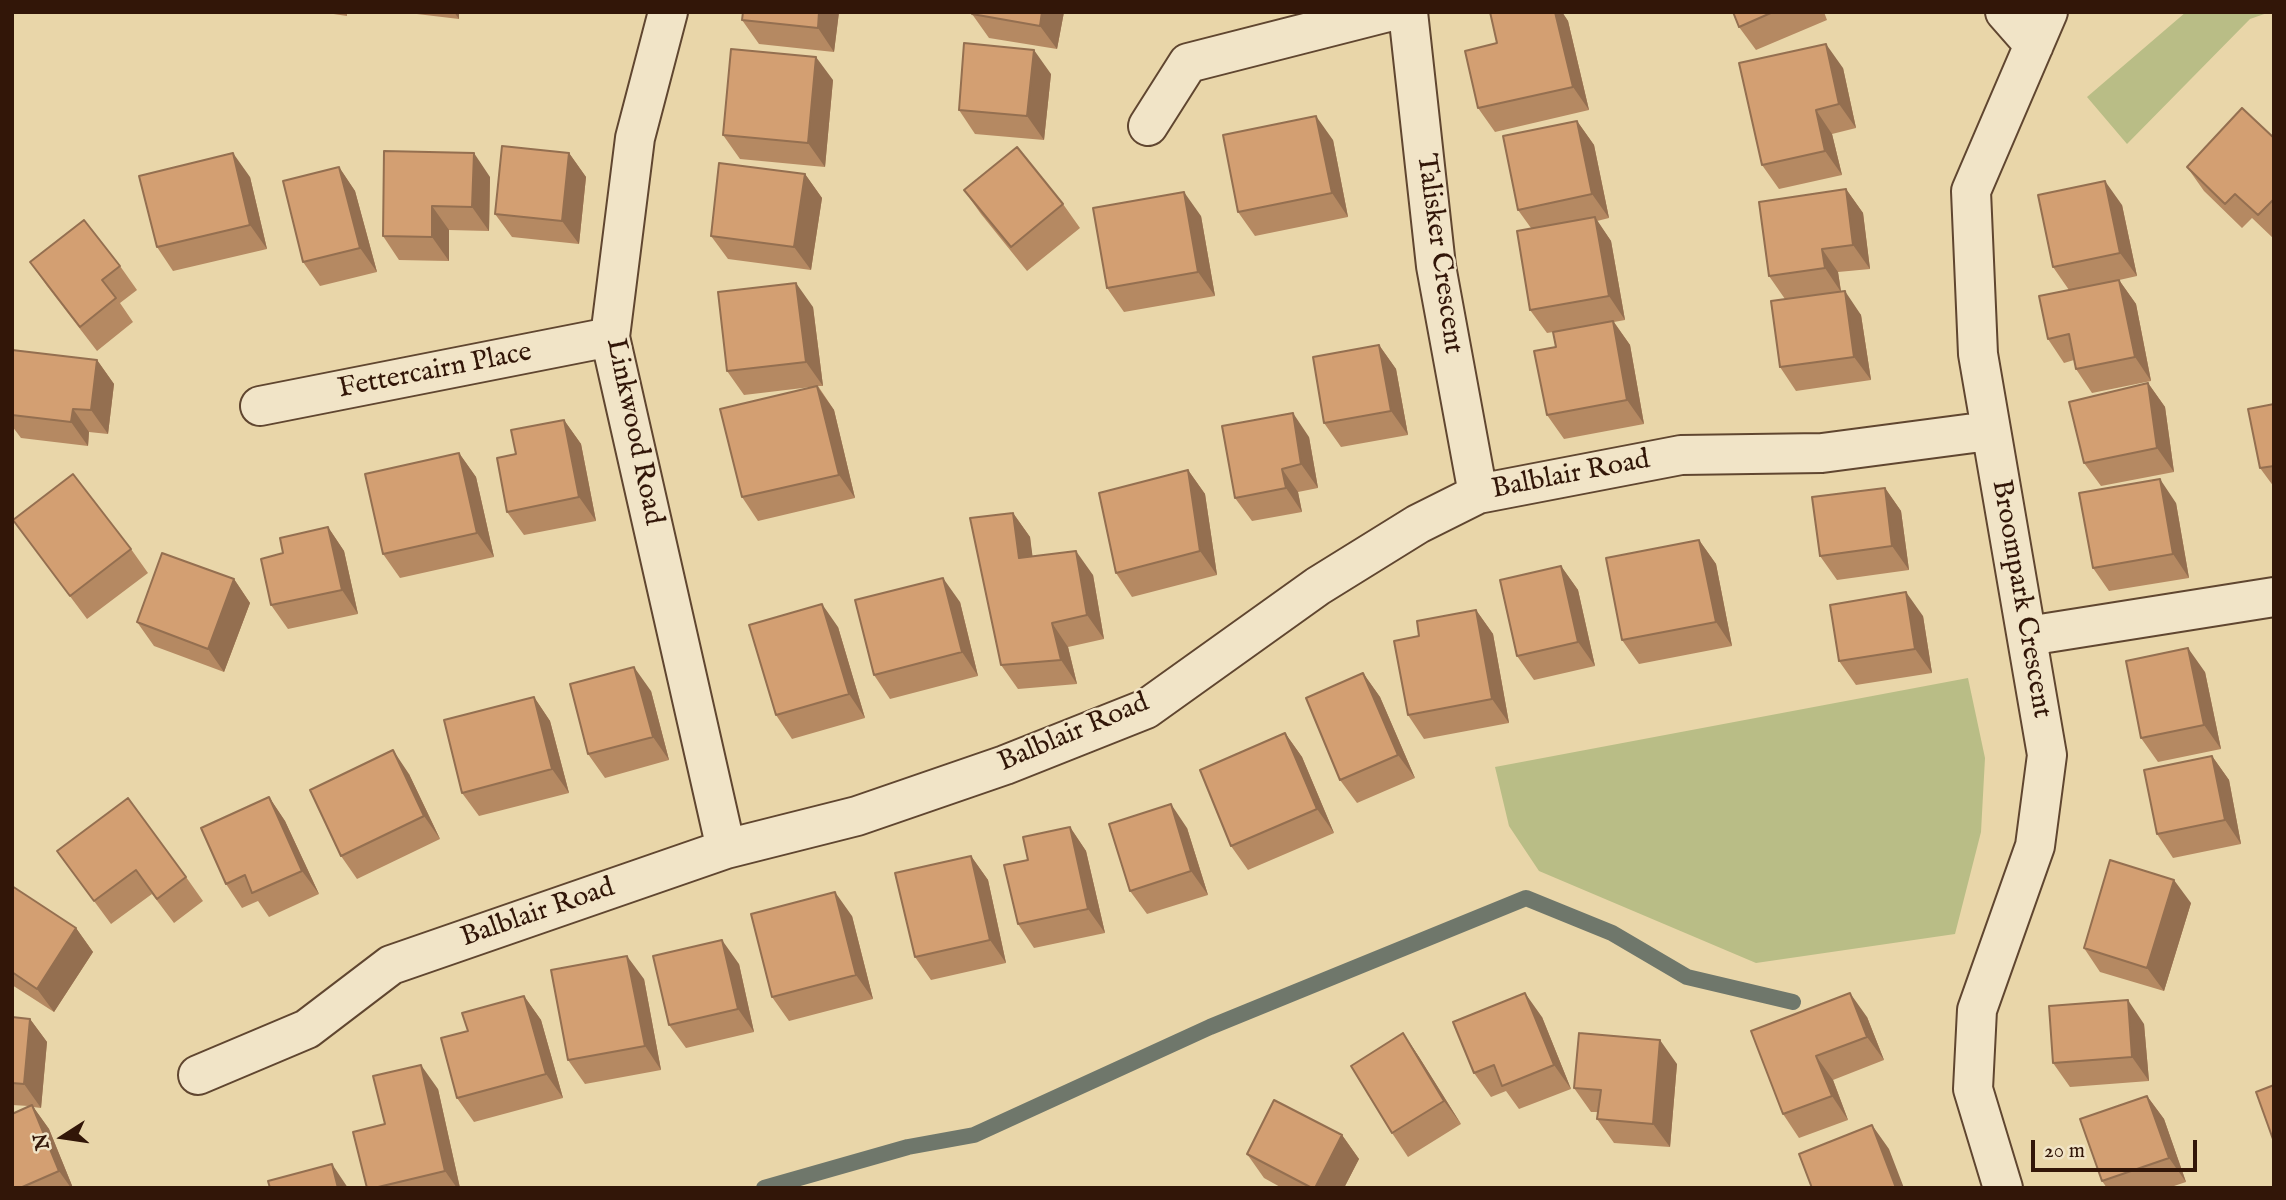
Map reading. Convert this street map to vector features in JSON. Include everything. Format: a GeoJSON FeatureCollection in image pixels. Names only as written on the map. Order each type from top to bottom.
{"type":"FeatureCollection","features":[{"type":"Feature","properties":{"kind":"street","name":"Linkwood Road"},"geometry":{"type":"LineString","coordinates":[[668,12],[635,138],[610,337],[726,849]]}},
{"type":"Feature","properties":{"kind":"street"},"geometry":{"type":"LineString","coordinates":[[1148,126],[1188,63],[1388,12]]}},
{"type":"Feature","properties":{"kind":"street","name":"Talisker Crescent"},"geometry":{"type":"LineString","coordinates":[[1408,12],[1436,265],[1478,494]]}},
{"type":"Feature","properties":{"kind":"street"},"geometry":{"type":"LineString","coordinates":[[2005,12],[2041,29]]}},
{"type":"Feature","properties":{"kind":"street","name":"Broompark Crescent"},"geometry":{"type":"LineString","coordinates":[[2003,1188],[1973,1089],[1977,1010],[1997,947],[2035,846],[2047,755],[1978,354],[1971,191],[2041,29]]}},
{"type":"Feature","properties":{"kind":"street","name":"Fettercairn Place"},"geometry":{"type":"LineString","coordinates":[[260,406],[610,337]]}},
{"type":"Feature","properties":{"kind":"street","name":"Balblair Road"},"geometry":{"type":"LineString","coordinates":[[198,1075],[307,1029],[391,965],[726,849],[857,816],[1005,765],[1146,709],[1318,586],[1418,524],[1478,494],[1681,454],[1822,453],[1989,430]]}},
{"type":"Feature","properties":{"kind":"street"},"geometry":{"type":"LineString","coordinates":[[2028,636],[2274,597]]}},
{"type":"Feature","properties":{"kind":"green space"},"geometry":{"type":"Polygon","coordinates":[[[2186,12],[2270,12],[2250,19],[2127,144],[2087,97],[2186,12]]]}},
{"type":"Feature","properties":{"kind":"green space"},"geometry":{"type":"Polygon","coordinates":[[[1968,678],[1985,758],[1981,832],[1955,934],[1756,963],[1539,871],[1509,826],[1495,767],[1968,678]]]}},
{"type":"Feature","properties":{"kind":"building"},"geometry":{"type":"Polygon","coordinates":[[[743,12],[819,12],[818,28],[742,20],[743,12]]]}},
{"type":"Feature","properties":{"kind":"building"},"geometry":{"type":"Polygon","coordinates":[[[1042,12],[1040,26],[972,14],[1042,12]]]}},
{"type":"Feature","properties":{"kind":"building"},"geometry":{"type":"Polygon","coordinates":[[[1490,12],[1555,12],[1573,87],[1478,108],[1465,51],[1497,43],[1490,12]]]}},
{"type":"Feature","properties":{"kind":"building"},"geometry":{"type":"Polygon","coordinates":[[[1733,12],[1773,12],[1739,27],[1733,12]]]}},
{"type":"Feature","properties":{"kind":"building"},"geometry":{"type":"Polygon","coordinates":[[[964,43],[1034,50],[1027,116],[959,110],[964,43]]]}},
{"type":"Feature","properties":{"kind":"building"},"geometry":{"type":"Polygon","coordinates":[[[1826,44],[1839,104],[1816,110],[1825,151],[1762,165],[1739,63],[1826,44]]]}},
{"type":"Feature","properties":{"kind":"building"},"geometry":{"type":"Polygon","coordinates":[[[731,49],[816,57],[808,143],[723,135],[731,49]]]}},
{"type":"Feature","properties":{"kind":"building"},"geometry":{"type":"Polygon","coordinates":[[[2242,108],[2274,138],[2274,199],[2258,215],[2235,194],[2225,204],[2187,167],[2242,108]]]}},
{"type":"Feature","properties":{"kind":"building"},"geometry":{"type":"Polygon","coordinates":[[[1316,116],[1332,193],[1238,212],[1223,135],[1316,116]]]}},
{"type":"Feature","properties":{"kind":"building"},"geometry":{"type":"Polygon","coordinates":[[[1577,121],[1592,194],[1518,210],[1503,136],[1577,121]]]}},
{"type":"Feature","properties":{"kind":"building"},"geometry":{"type":"Polygon","coordinates":[[[502,146],[569,153],[562,221],[495,214],[502,146]]]}},
{"type":"Feature","properties":{"kind":"building"},"geometry":{"type":"Polygon","coordinates":[[[1017,147],[1063,204],[1011,247],[964,190],[1017,147]]]}},
{"type":"Feature","properties":{"kind":"building"},"geometry":{"type":"Polygon","coordinates":[[[384,151],[474,153],[472,207],[432,206],[432,237],[383,236],[384,151]]]}},
{"type":"Feature","properties":{"kind":"building"},"geometry":{"type":"Polygon","coordinates":[[[233,153],[250,225],[157,247],[139,176],[233,153]]]}},
{"type":"Feature","properties":{"kind":"building"},"geometry":{"type":"Polygon","coordinates":[[[719,163],[805,174],[794,247],[711,236],[719,163]]]}},
{"type":"Feature","properties":{"kind":"building"},"geometry":{"type":"Polygon","coordinates":[[[339,167],[360,248],[303,262],[283,181],[339,167]]]}},
{"type":"Feature","properties":{"kind":"building"},"geometry":{"type":"Polygon","coordinates":[[[2105,181],[2120,253],[2053,267],[2038,195],[2105,181]]]}},
{"type":"Feature","properties":{"kind":"building"},"geometry":{"type":"Polygon","coordinates":[[[1846,189],[1853,245],[1822,249],[1825,268],[1769,276],[1759,202],[1846,189]]]}},
{"type":"Feature","properties":{"kind":"building"},"geometry":{"type":"Polygon","coordinates":[[[1184,192],[1198,272],[1107,288],[1093,208],[1184,192]]]}},
{"type":"Feature","properties":{"kind":"building"},"geometry":{"type":"Polygon","coordinates":[[[1595,217],[1609,296],[1530,310],[1517,231],[1595,217]]]}},
{"type":"Feature","properties":{"kind":"building"},"geometry":{"type":"Polygon","coordinates":[[[84,220],[120,266],[102,280],[116,298],[80,327],[30,262],[84,220]]]}},
{"type":"Feature","properties":{"kind":"building"},"geometry":{"type":"Polygon","coordinates":[[[2119,280],[2135,357],[2076,369],[2069,334],[2048,339],[2039,296],[2119,280]]]}},
{"type":"Feature","properties":{"kind":"building"},"geometry":{"type":"Polygon","coordinates":[[[796,283],[806,362],[727,371],[718,292],[796,283]]]}},
{"type":"Feature","properties":{"kind":"building"},"geometry":{"type":"Polygon","coordinates":[[[1845,291],[1854,357],[1780,367],[1771,301],[1845,291]]]}},
{"type":"Feature","properties":{"kind":"building"},"geometry":{"type":"Polygon","coordinates":[[[1613,321],[1627,400],[1547,415],[1534,351],[1556,347],[1553,332],[1613,321]]]}},
{"type":"Feature","properties":{"kind":"building"},"geometry":{"type":"Polygon","coordinates":[[[1379,345],[1391,411],[1324,423],[1313,357],[1379,345]]]}},
{"type":"Feature","properties":{"kind":"building"},"geometry":{"type":"Polygon","coordinates":[[[12,350],[97,360],[91,410],[73,409],[71,422],[12,415],[12,350]]]}},
{"type":"Feature","properties":{"kind":"building"},"geometry":{"type":"Polygon","coordinates":[[[2148,383],[2157,448],[2084,463],[2069,402],[2148,383]]]}},
{"type":"Feature","properties":{"kind":"building"},"geometry":{"type":"Polygon","coordinates":[[[817,386],[839,475],[742,497],[720,409],[817,386]]]}},
{"type":"Feature","properties":{"kind":"building"},"geometry":{"type":"Polygon","coordinates":[[[2274,404],[2274,466],[2260,468],[2248,409],[2274,404]]]}},
{"type":"Feature","properties":{"kind":"building"},"geometry":{"type":"Polygon","coordinates":[[[1293,413],[1301,464],[1282,469],[1286,488],[1235,498],[1222,426],[1293,413]]]}},
{"type":"Feature","properties":{"kind":"building"},"geometry":{"type":"Polygon","coordinates":[[[564,420],[579,497],[507,512],[497,458],[516,454],[511,430],[564,420]]]}},
{"type":"Feature","properties":{"kind":"building"},"geometry":{"type":"Polygon","coordinates":[[[459,453],[477,533],[383,554],[365,474],[459,453]]]}},
{"type":"Feature","properties":{"kind":"building"},"geometry":{"type":"Polygon","coordinates":[[[1188,470],[1200,551],[1116,573],[1099,493],[1188,470]]]}},
{"type":"Feature","properties":{"kind":"building"},"geometry":{"type":"Polygon","coordinates":[[[73,474],[131,549],[70,596],[13,520],[73,474]]]}},
{"type":"Feature","properties":{"kind":"building"},"geometry":{"type":"Polygon","coordinates":[[[2160,479],[2173,554],[2093,568],[2079,493],[2160,479]]]}},
{"type":"Feature","properties":{"kind":"building"},"geometry":{"type":"Polygon","coordinates":[[[1885,488],[1892,546],[1820,556],[1812,497],[1885,488]]]}},
{"type":"Feature","properties":{"kind":"building"},"geometry":{"type":"Polygon","coordinates":[[[1013,513],[1019,558],[1076,551],[1087,615],[1052,623],[1061,660],[1001,665],[970,518],[1013,513]]]}},
{"type":"Feature","properties":{"kind":"building"},"geometry":{"type":"Polygon","coordinates":[[[328,527],[342,590],[271,605],[261,559],[283,553],[280,538],[328,527]]]}},
{"type":"Feature","properties":{"kind":"building"},"geometry":{"type":"Polygon","coordinates":[[[1699,540],[1716,622],[1622,640],[1606,558],[1699,540]]]}},
{"type":"Feature","properties":{"kind":"building"},"geometry":{"type":"Polygon","coordinates":[[[162,553],[234,579],[208,649],[137,622],[162,553]]]}},
{"type":"Feature","properties":{"kind":"building"},"geometry":{"type":"Polygon","coordinates":[[[1561,566],[1578,642],[1517,656],[1500,580],[1561,566]]]}},
{"type":"Feature","properties":{"kind":"building"},"geometry":{"type":"Polygon","coordinates":[[[943,578],[962,652],[874,675],[855,600],[943,578]]]}},
{"type":"Feature","properties":{"kind":"building"},"geometry":{"type":"Polygon","coordinates":[[[1906,592],[1915,649],[1839,661],[1830,605],[1906,592]]]}},
{"type":"Feature","properties":{"kind":"building"},"geometry":{"type":"Polygon","coordinates":[[[822,604],[849,694],[776,715],[749,625],[822,604]]]}},
{"type":"Feature","properties":{"kind":"building"},"geometry":{"type":"Polygon","coordinates":[[[1476,610],[1492,699],[1408,715],[1394,641],[1419,636],[1417,621],[1476,610]]]}},
{"type":"Feature","properties":{"kind":"building"},"geometry":{"type":"Polygon","coordinates":[[[2188,648],[2204,725],[2141,738],[2126,661],[2188,648]]]}},
{"type":"Feature","properties":{"kind":"building"},"geometry":{"type":"Polygon","coordinates":[[[634,667],[653,737],[588,754],[570,684],[634,667]]]}},
{"type":"Feature","properties":{"kind":"building"},"geometry":{"type":"Polygon","coordinates":[[[1363,673],[1398,755],[1340,780],[1306,698],[1363,673]]]}},
{"type":"Feature","properties":{"kind":"building"},"geometry":{"type":"Polygon","coordinates":[[[534,697],[552,769],[462,793],[444,720],[534,697]]]}},
{"type":"Feature","properties":{"kind":"building"},"geometry":{"type":"Polygon","coordinates":[[[1285,733],[1317,809],[1231,846],[1200,770],[1285,733]]]}},
{"type":"Feature","properties":{"kind":"building"},"geometry":{"type":"Polygon","coordinates":[[[393,750],[424,816],[341,856],[310,790],[393,750]]]}},
{"type":"Feature","properties":{"kind":"building"},"geometry":{"type":"Polygon","coordinates":[[[2212,756],[2225,820],[2157,834],[2144,770],[2212,756]]]}},
{"type":"Feature","properties":{"kind":"building"},"geometry":{"type":"Polygon","coordinates":[[[269,797],[302,871],[252,893],[245,875],[226,884],[201,828],[269,797]]]}},
{"type":"Feature","properties":{"kind":"building"},"geometry":{"type":"Polygon","coordinates":[[[128,798],[186,877],[157,899],[136,870],[94,901],[57,851],[128,798]]]}},
{"type":"Feature","properties":{"kind":"building"},"geometry":{"type":"Polygon","coordinates":[[[1171,804],[1191,871],[1130,891],[1109,824],[1171,804]]]}},
{"type":"Feature","properties":{"kind":"building"},"geometry":{"type":"Polygon","coordinates":[[[1070,827],[1088,909],[1018,924],[1004,865],[1028,860],[1023,837],[1070,827]]]}},
{"type":"Feature","properties":{"kind":"building"},"geometry":{"type":"Polygon","coordinates":[[[971,856],[990,940],[915,957],[895,873],[971,856]]]}},
{"type":"Feature","properties":{"kind":"building"},"geometry":{"type":"Polygon","coordinates":[[[2110,860],[2174,880],[2147,968],[2084,948],[2110,860]]]}},
{"type":"Feature","properties":{"kind":"building"},"geometry":{"type":"Polygon","coordinates":[[[12,886],[76,928],[37,989],[12,972],[12,886]]]}},
{"type":"Feature","properties":{"kind":"building"},"geometry":{"type":"Polygon","coordinates":[[[835,892],[856,975],[772,997],[751,914],[835,892]]]}},
{"type":"Feature","properties":{"kind":"building"},"geometry":{"type":"Polygon","coordinates":[[[722,940],[738,1009],[669,1025],[653,956],[722,940]]]}},
{"type":"Feature","properties":{"kind":"building"},"geometry":{"type":"Polygon","coordinates":[[[627,956],[645,1046],[568,1060],[551,970],[627,956]]]}},
{"type":"Feature","properties":{"kind":"building"},"geometry":{"type":"Polygon","coordinates":[[[1525,993],[1554,1065],[1502,1086],[1494,1065],[1474,1073],[1453,1022],[1525,993]]]}},
{"type":"Feature","properties":{"kind":"building"},"geometry":{"type":"Polygon","coordinates":[[[1850,993],[1867,1037],[1816,1056],[1832,1096],[1783,1114],[1751,1031],[1850,993]]]}},
{"type":"Feature","properties":{"kind":"building"},"geometry":{"type":"Polygon","coordinates":[[[524,996],[546,1074],[457,1098],[441,1038],[468,1031],[462,1013],[524,996]]]}},
{"type":"Feature","properties":{"kind":"building"},"geometry":{"type":"Polygon","coordinates":[[[2128,1000],[2132,1057],[2053,1063],[2049,1006],[2128,1000]]]}},
{"type":"Feature","properties":{"kind":"building"},"geometry":{"type":"Polygon","coordinates":[[[12,1017],[30,1019],[24,1084],[12,1083],[12,1017]]]}},
{"type":"Feature","properties":{"kind":"building"},"geometry":{"type":"Polygon","coordinates":[[[1403,1033],[1444,1101],[1392,1133],[1351,1066],[1403,1033]]]}},
{"type":"Feature","properties":{"kind":"building"},"geometry":{"type":"Polygon","coordinates":[[[1579,1033],[1660,1040],[1653,1124],[1597,1119],[1601,1090],[1574,1088],[1579,1033]]]}},
{"type":"Feature","properties":{"kind":"building"},"geometry":{"type":"Polygon","coordinates":[[[421,1065],[445,1171],[367,1188],[353,1132],[385,1124],[373,1076],[421,1065]]]}},
{"type":"Feature","properties":{"kind":"building"},"geometry":{"type":"Polygon","coordinates":[[[2274,1085],[2274,1142],[2256,1092],[2274,1085]]]}},
{"type":"Feature","properties":{"kind":"building"},"geometry":{"type":"Polygon","coordinates":[[[2147,1096],[2169,1158],[2102,1181],[2080,1119],[2147,1096]]]}},
{"type":"Feature","properties":{"kind":"building"},"geometry":{"type":"Polygon","coordinates":[[[1274,1100],[1342,1135],[1315,1188],[1247,1154],[1274,1100]]]}},
{"type":"Feature","properties":{"kind":"building"},"geometry":{"type":"Polygon","coordinates":[[[32,1105],[59,1171],[20,1188],[12,1188],[12,1114],[32,1105]]]}},
{"type":"Feature","properties":{"kind":"building"},"geometry":{"type":"Polygon","coordinates":[[[1872,1125],[1896,1188],[1812,1188],[1799,1154],[1872,1125]]]}},
{"type":"Feature","properties":{"kind":"building"},"geometry":{"type":"Polygon","coordinates":[[[332,1164],[338,1188],[270,1188],[268,1181],[332,1164]]]}},
{"type":"Feature","properties":{"kind":"waterway"},"geometry":{"type":"LineString","coordinates":[[764,1188],[908,1147],[974,1135],[1210,1027],[1526,898],[1612,933],[1687,977],[1793,1002]]}}]}
